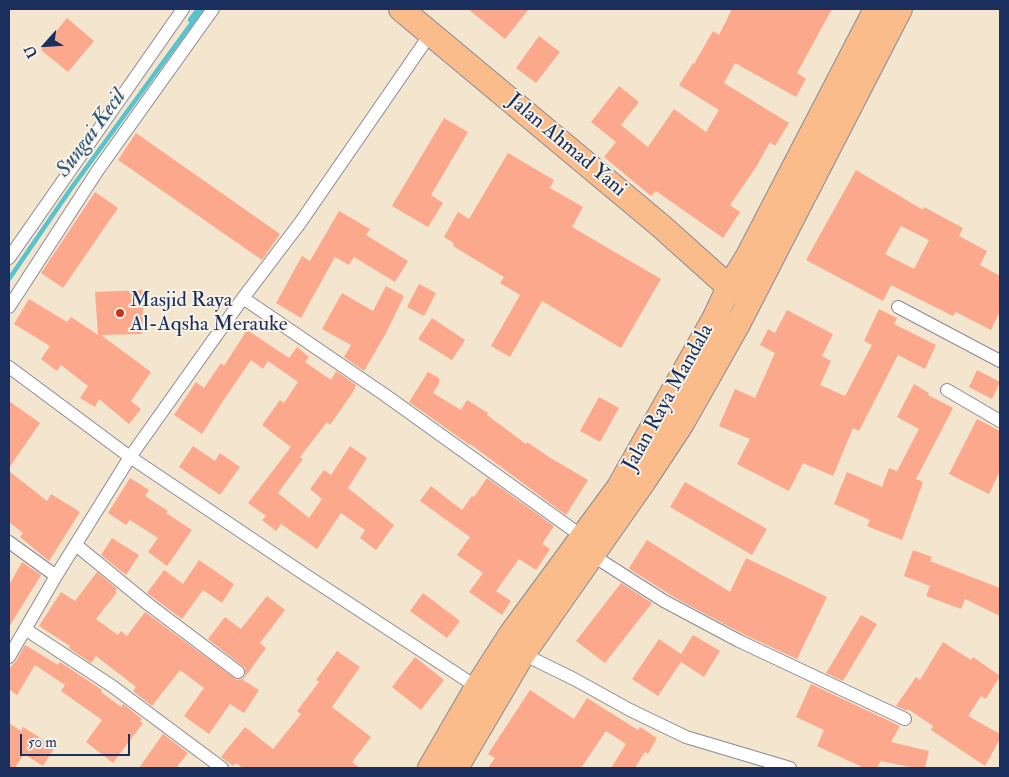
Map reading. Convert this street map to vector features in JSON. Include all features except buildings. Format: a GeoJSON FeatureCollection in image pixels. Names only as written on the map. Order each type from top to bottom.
{"type":"FeatureCollection","features":[{"type":"Feature","properties":{"kind":"highway","name":"Jalan Ahmad Yani"},"geometry":{"type":"LineString","coordinates":[[401,9],[661,226],[729,287],[751,298]]}},
{"type":"Feature","properties":{"kind":"highway","name":"Jalan Raya Mandala"},"geometry":{"type":"LineString","coordinates":[[456,768],[587,546],[714,319],[729,287],[748,256],[876,9]]}},
{"type":"Feature","properties":{"kind":"highway","name":"Jalan Raya Mandala"},"geometry":{"type":"LineString","coordinates":[[430,768],[477,687],[512,634],[644,481],[681,426],[738,324],[900,9]]}},
{"type":"Feature","properties":{"kind":"street"},"geometry":{"type":"LineString","coordinates":[[9,258],[183,9]]}},
{"type":"Feature","properties":{"kind":"street"},"geometry":{"type":"LineString","coordinates":[[9,307],[98,170],[214,9]]}},
{"type":"Feature","properties":{"kind":"street"},"geometry":{"type":"LineString","coordinates":[[9,657],[56,576],[130,457],[243,298],[300,224],[431,33]]}},
{"type":"Feature","properties":{"kind":"street"},"geometry":{"type":"LineString","coordinates":[[243,298],[386,395],[587,546],[664,601],[739,641],[906,719]]}},
{"type":"Feature","properties":{"kind":"street"},"geometry":{"type":"LineString","coordinates":[[898,307],[1000,361]]}},
{"type":"Feature","properties":{"kind":"street"},"geometry":{"type":"LineString","coordinates":[[9,367],[130,457],[477,687]]}},
{"type":"Feature","properties":{"kind":"street"},"geometry":{"type":"LineString","coordinates":[[947,390],[1000,421]]}},
{"type":"Feature","properties":{"kind":"street"},"geometry":{"type":"LineString","coordinates":[[9,542],[56,576]]}},
{"type":"Feature","properties":{"kind":"street"},"geometry":{"type":"LineString","coordinates":[[76,545],[148,604],[238,672]]}},
{"type":"Feature","properties":{"kind":"street"},"geometry":{"type":"LineString","coordinates":[[25,629],[112,686],[222,768]]}},
{"type":"Feature","properties":{"kind":"street"},"geometry":{"type":"LineString","coordinates":[[523,654],[686,737],[790,768]]}},
{"type":"Feature","properties":{"kind":"waterway","name":"Sungai Kecil"},"geometry":{"type":"LineString","coordinates":[[190,20],[198,9]]}},
{"type":"Feature","properties":{"kind":"waterway","name":"Sungai Kecil"},"geometry":{"type":"LineString","coordinates":[[9,279],[70,190],[202,9]]}},
{"type":"Feature","properties":{"kind":"place","name":"Masjid Raya Al-Aqsha Merauke"},"geometry":{"type":"Point","coordinates":[120,313]}}]}
